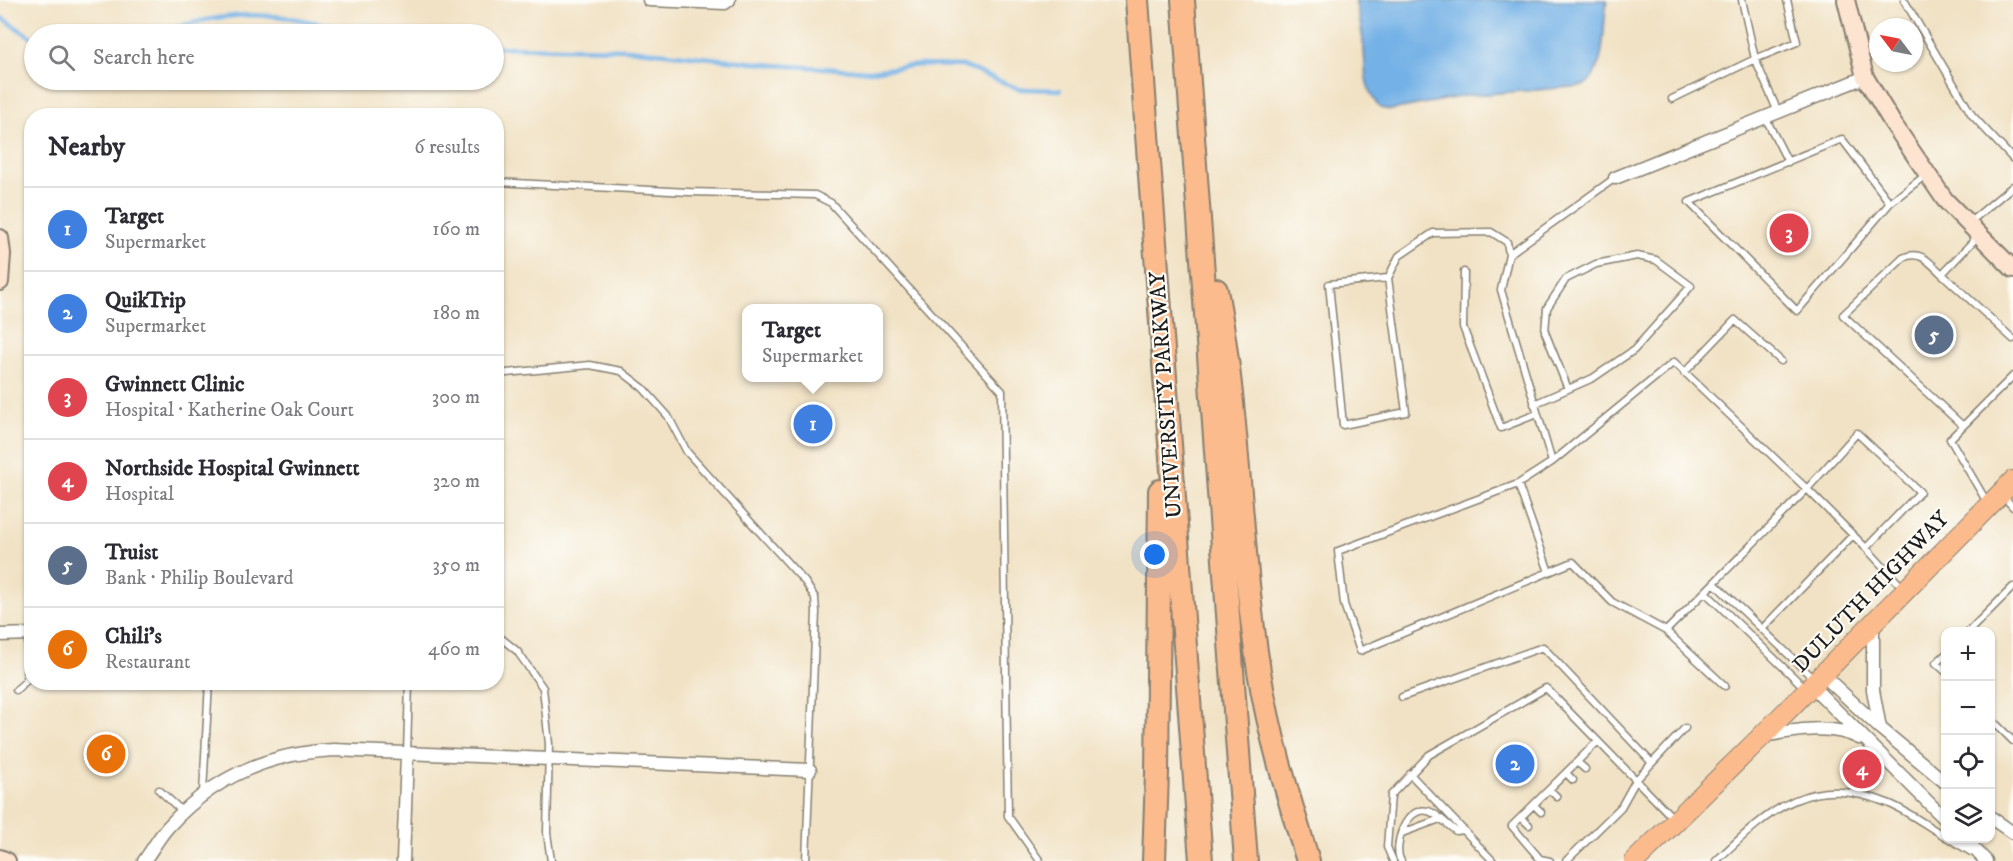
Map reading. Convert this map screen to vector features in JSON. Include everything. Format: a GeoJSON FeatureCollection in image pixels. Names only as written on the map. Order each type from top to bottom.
{"type":"FeatureCollection","features":[{"type":"Feature","properties":{"kind":"highway","name":"UNIVERSITY PARKWAY"},"geometry":{"type":"LineString","coordinates":[[1137,0],[1201,861]]}},
{"type":"Feature","properties":{"kind":"highway","name":"UNIVERSITY PARKWAY"},"geometry":{"type":"LineString","coordinates":[[1183,0],[1246,861]]}},
{"type":"Feature","properties":{"kind":"highway"},"geometry":{"type":"LineString","coordinates":[[1200,234],[1216,289],[1227,350],[1259,672],[1288,795],[1308,861]]}},
{"type":"Feature","properties":{"kind":"highway"},"geometry":{"type":"LineString","coordinates":[[1154,861],[1160,489],[1167,400]]}},
{"type":"Feature","properties":{"kind":"main road","name":"DULUTH HIGHWAY"},"geometry":{"type":"LineString","coordinates":[[1635,861],[1905,591],[2004,497]]}},
{"type":"Feature","properties":{"kind":"street"},"geometry":{"type":"LineString","coordinates":[[649,0],[725,3],[729,0]]}},
{"type":"Feature","properties":{"kind":"street"},"geometry":{"type":"LineString","coordinates":[[1846,0],[1865,77],[1892,122],[1946,200],[2013,269]]}},
{"type":"Feature","properties":{"kind":"street"},"geometry":{"type":"LineString","coordinates":[[1615,178],[1865,77]]}},
{"type":"Feature","properties":{"kind":"street"},"geometry":{"type":"LineString","coordinates":[[0,238],[2,254],[0,282]]}},
{"type":"Feature","properties":{"kind":"street"},"geometry":{"type":"LineString","coordinates":[[1873,623],[1873,690],[1880,728]]}},
{"type":"Feature","properties":{"kind":"street"},"geometry":{"type":"LineString","coordinates":[[0,634],[24,634]]}},
{"type":"Feature","properties":{"kind":"street"},"geometry":{"type":"LineString","coordinates":[[1815,683],[1880,728],[1941,779]]}},
{"type":"Feature","properties":{"kind":"street"},"geometry":{"type":"LineString","coordinates":[[1815,683],[1868,743],[1941,815]]}},
{"type":"Feature","properties":{"kind":"street"},"geometry":{"type":"LineString","coordinates":[[1762,736],[1825,729],[1848,732],[1868,743]]}},
{"type":"Feature","properties":{"kind":"street"},"geometry":{"type":"LineString","coordinates":[[144,861],[166,829],[183,812],[203,794],[231,775],[260,764],[309,751],[334,750],[407,755],[810,770]]}},
{"type":"Feature","properties":{"kind":"street"},"geometry":{"type":"LineString","coordinates":[[403,861],[407,755]]}},
{"type":"Feature","properties":{"kind":"street"},"geometry":{"type":"LineString","coordinates":[[1995,820],[2013,833]]}},
{"type":"Feature","properties":{"kind":"street"},"geometry":{"type":"LineString","coordinates":[[1969,843],[1986,861]]}},
{"type":"Feature","properties":{"kind":"street"},"geometry":{"type":"LineString","coordinates":[[0,858],[7,861]]}},
{"type":"Feature","properties":{"kind":"lane"},"geometry":{"type":"LineString","coordinates":[[1742,0],[1755,59],[1778,112]]}},
{"type":"Feature","properties":{"kind":"lane"},"geometry":{"type":"LineString","coordinates":[[1672,99],[1755,59],[1797,42],[1787,0]]}},
{"type":"Feature","properties":{"kind":"lane"},"geometry":{"type":"LineString","coordinates":[[1904,0],[1972,115],[2013,159]]}},
{"type":"Feature","properties":{"kind":"lane"},"geometry":{"type":"LineString","coordinates":[[1765,117],[1788,162]]}},
{"type":"Feature","properties":{"kind":"lane"},"geometry":{"type":"LineString","coordinates":[[1890,203],[1842,139],[1689,202],[1797,311],[1890,203],[1927,173]]}},
{"type":"Feature","properties":{"kind":"lane"},"geometry":{"type":"LineString","coordinates":[[1509,254],[1615,178]]}},
{"type":"Feature","properties":{"kind":"lane"},"geometry":{"type":"LineString","coordinates":[[504,182],[689,192],[814,195],[831,203],[1002,391],[1008,816],[1040,861]]}},
{"type":"Feature","properties":{"kind":"lane"},"geometry":{"type":"LineString","coordinates":[[1942,274],[1974,229],[2013,186]]}},
{"type":"Feature","properties":{"kind":"lane"},"geometry":{"type":"LineString","coordinates":[[1388,278],[1329,284],[1343,425],[1406,412],[1388,278],[1398,256],[1432,233],[1491,232],[1507,242],[1509,254],[1501,290],[1552,462]]}},
{"type":"Feature","properties":{"kind":"lane"},"geometry":{"type":"LineString","coordinates":[[1963,426],[1843,315],[1904,258],[1911,254],[1921,255],[2013,339]]}},
{"type":"Feature","properties":{"kind":"lane"},"geometry":{"type":"LineString","coordinates":[[1534,404],[1593,378],[1634,350],[1691,286],[1656,260],[1637,256],[1596,264],[1566,279],[1546,308],[1545,332],[1568,389]]}},
{"type":"Feature","properties":{"kind":"lane"},"geometry":{"type":"LineString","coordinates":[[1464,272],[1463,327],[1501,428],[1537,414]]}},
{"type":"Feature","properties":{"kind":"lane"},"geometry":{"type":"LineString","coordinates":[[1684,373],[1735,320],[1781,361]]}},
{"type":"Feature","properties":{"kind":"lane"},"geometry":{"type":"LineString","coordinates":[[1725,686],[1666,631],[1612,602],[1573,562],[1360,651],[1344,604],[1338,551],[1518,484],[1552,462],[1674,362],[1807,489],[1905,591]]}},
{"type":"Feature","properties":{"kind":"lane"},"geometry":{"type":"LineString","coordinates":[[504,373],[590,365],[621,371],[644,388],[668,416],[687,452],[805,582],[815,598],[806,861]]}},
{"type":"Feature","properties":{"kind":"lane"},"geometry":{"type":"LineString","coordinates":[[2004,497],[1950,439],[2013,376]]}},
{"type":"Feature","properties":{"kind":"lane"},"geometry":{"type":"LineString","coordinates":[[1666,631],[1807,489],[1857,433],[1920,492],[1866,548]]}},
{"type":"Feature","properties":{"kind":"lane"},"geometry":{"type":"LineString","coordinates":[[1518,484],[1550,572]]}},
{"type":"Feature","properties":{"kind":"lane"},"geometry":{"type":"LineString","coordinates":[[1762,629],[1853,535]]}},
{"type":"Feature","properties":{"kind":"lane"},"geometry":{"type":"LineString","coordinates":[[1714,583],[1815,683]]}},
{"type":"Feature","properties":{"kind":"lane"},"geometry":{"type":"LineString","coordinates":[[1973,627],[2013,587]]}},
{"type":"Feature","properties":{"kind":"lane"},"geometry":{"type":"LineString","coordinates":[[1705,592],[1815,683]]}},
{"type":"Feature","properties":{"kind":"lane"},"geometry":{"type":"LineString","coordinates":[[504,640],[517,651],[543,688],[548,759],[546,833],[551,861]]}},
{"type":"Feature","properties":{"kind":"lane"},"geometry":{"type":"LineString","coordinates":[[1402,697],[1543,647],[1652,763]]}},
{"type":"Feature","properties":{"kind":"lane"},"geometry":{"type":"LineString","coordinates":[[16,690],[24,683]]}},
{"type":"Feature","properties":{"kind":"lane"},"geometry":{"type":"LineString","coordinates":[[1393,861],[1387,847],[1391,795],[1429,755],[1546,688],[1676,821]]}},
{"type":"Feature","properties":{"kind":"lane"},"geometry":{"type":"LineString","coordinates":[[203,794],[209,690]]}},
{"type":"Feature","properties":{"kind":"lane"},"geometry":{"type":"LineString","coordinates":[[407,755],[410,690]]}},
{"type":"Feature","properties":{"kind":"lane"},"geometry":{"type":"LineString","coordinates":[[1995,723],[2013,741]]}},
{"type":"Feature","properties":{"kind":"lane"},"geometry":{"type":"LineString","coordinates":[[1559,855],[1565,861],[1621,807],[1636,780],[1685,728]]}},
{"type":"Feature","properties":{"kind":"lane"},"geometry":{"type":"LineString","coordinates":[[1550,861],[1539,860],[1512,826],[1598,741]]}},
{"type":"Feature","properties":{"kind":"lane"},"geometry":{"type":"LineString","coordinates":[[1577,762],[1585,769]]}},
{"type":"Feature","properties":{"kind":"lane"},"geometry":{"type":"LineString","coordinates":[[1566,773],[1573,780]]}},
{"type":"Feature","properties":{"kind":"lane"},"geometry":{"type":"LineString","coordinates":[[1410,774],[1493,861]]}},
{"type":"Feature","properties":{"kind":"lane"},"geometry":{"type":"LineString","coordinates":[[159,790],[183,812]]}},
{"type":"Feature","properties":{"kind":"lane"},"geometry":{"type":"LineString","coordinates":[[1550,790],[1557,797]]}},
{"type":"Feature","properties":{"kind":"lane"},"geometry":{"type":"LineString","coordinates":[[1716,861],[1747,832],[1789,802],[1818,792],[1855,793],[1891,805],[1941,834]]}},
{"type":"Feature","properties":{"kind":"lane"},"geometry":{"type":"LineString","coordinates":[[1616,801],[1621,807]]}},
{"type":"Feature","properties":{"kind":"lane"},"geometry":{"type":"LineString","coordinates":[[1534,805],[1541,812]]}},
{"type":"Feature","properties":{"kind":"lane"},"geometry":{"type":"LineString","coordinates":[[1401,861],[1398,856],[1402,833],[1409,816],[1416,812],[1426,810],[1455,831],[1464,830]]}},
{"type":"Feature","properties":{"kind":"lane"},"geometry":{"type":"LineString","coordinates":[[1604,812],[1610,818]]}},
{"type":"Feature","properties":{"kind":"lane"},"geometry":{"type":"LineString","coordinates":[[1522,818],[1529,825]]}},
{"type":"Feature","properties":{"kind":"lane"},"geometry":{"type":"LineString","coordinates":[[1402,833],[1440,819]]}},
{"type":"Feature","properties":{"kind":"lane"},"geometry":{"type":"LineString","coordinates":[[1588,828],[1593,834]]}},
{"type":"Feature","properties":{"kind":"lane"},"geometry":{"type":"LineString","coordinates":[[1572,843],[1578,849]]}},
{"type":"Feature","properties":{"kind":"lane"},"geometry":{"type":"LineString","coordinates":[[1955,843],[1986,861]]}},
{"type":"Feature","properties":{"kind":"water"},"geometry":{"type":"Polygon","coordinates":[[[1355,0],[1607,0],[1600,59],[1597,70],[1583,86],[1464,96],[1391,110],[1380,108],[1367,84],[1362,32],[1355,0]]]}},
{"type":"Feature","properties":{"kind":"waterway"},"geometry":{"type":"LineString","coordinates":[[188,24],[252,15],[293,18],[323,24]]}},
{"type":"Feature","properties":{"kind":"waterway"},"geometry":{"type":"LineString","coordinates":[[0,17],[24,33]]}},
{"type":"Feature","properties":{"kind":"waterway"},"geometry":{"type":"LineString","coordinates":[[504,47],[628,49],[775,65],[870,71],[919,65],[963,66],[1019,89],[1060,90]]}},
{"type":"Feature","properties":{"kind":"place","name":"Gwinnett Clinic"},"geometry":{"type":"Point","coordinates":[1789,233]}},
{"type":"Feature","properties":{"kind":"place","name":"Truist"},"geometry":{"type":"Point","coordinates":[1934,335]}},
{"type":"Feature","properties":{"kind":"place","name":"Target"},"geometry":{"type":"Point","coordinates":[813,424]}},
{"type":"Feature","properties":{"kind":"place","name":"Chili's"},"geometry":{"type":"Point","coordinates":[106,754]}},
{"type":"Feature","properties":{"kind":"place","name":"QuikTrip"},"geometry":{"type":"Point","coordinates":[1515,764]}},
{"type":"Feature","properties":{"kind":"place","name":"Northside Hospital Gwinnett"},"geometry":{"type":"Point","coordinates":[1862,769]}}]}
